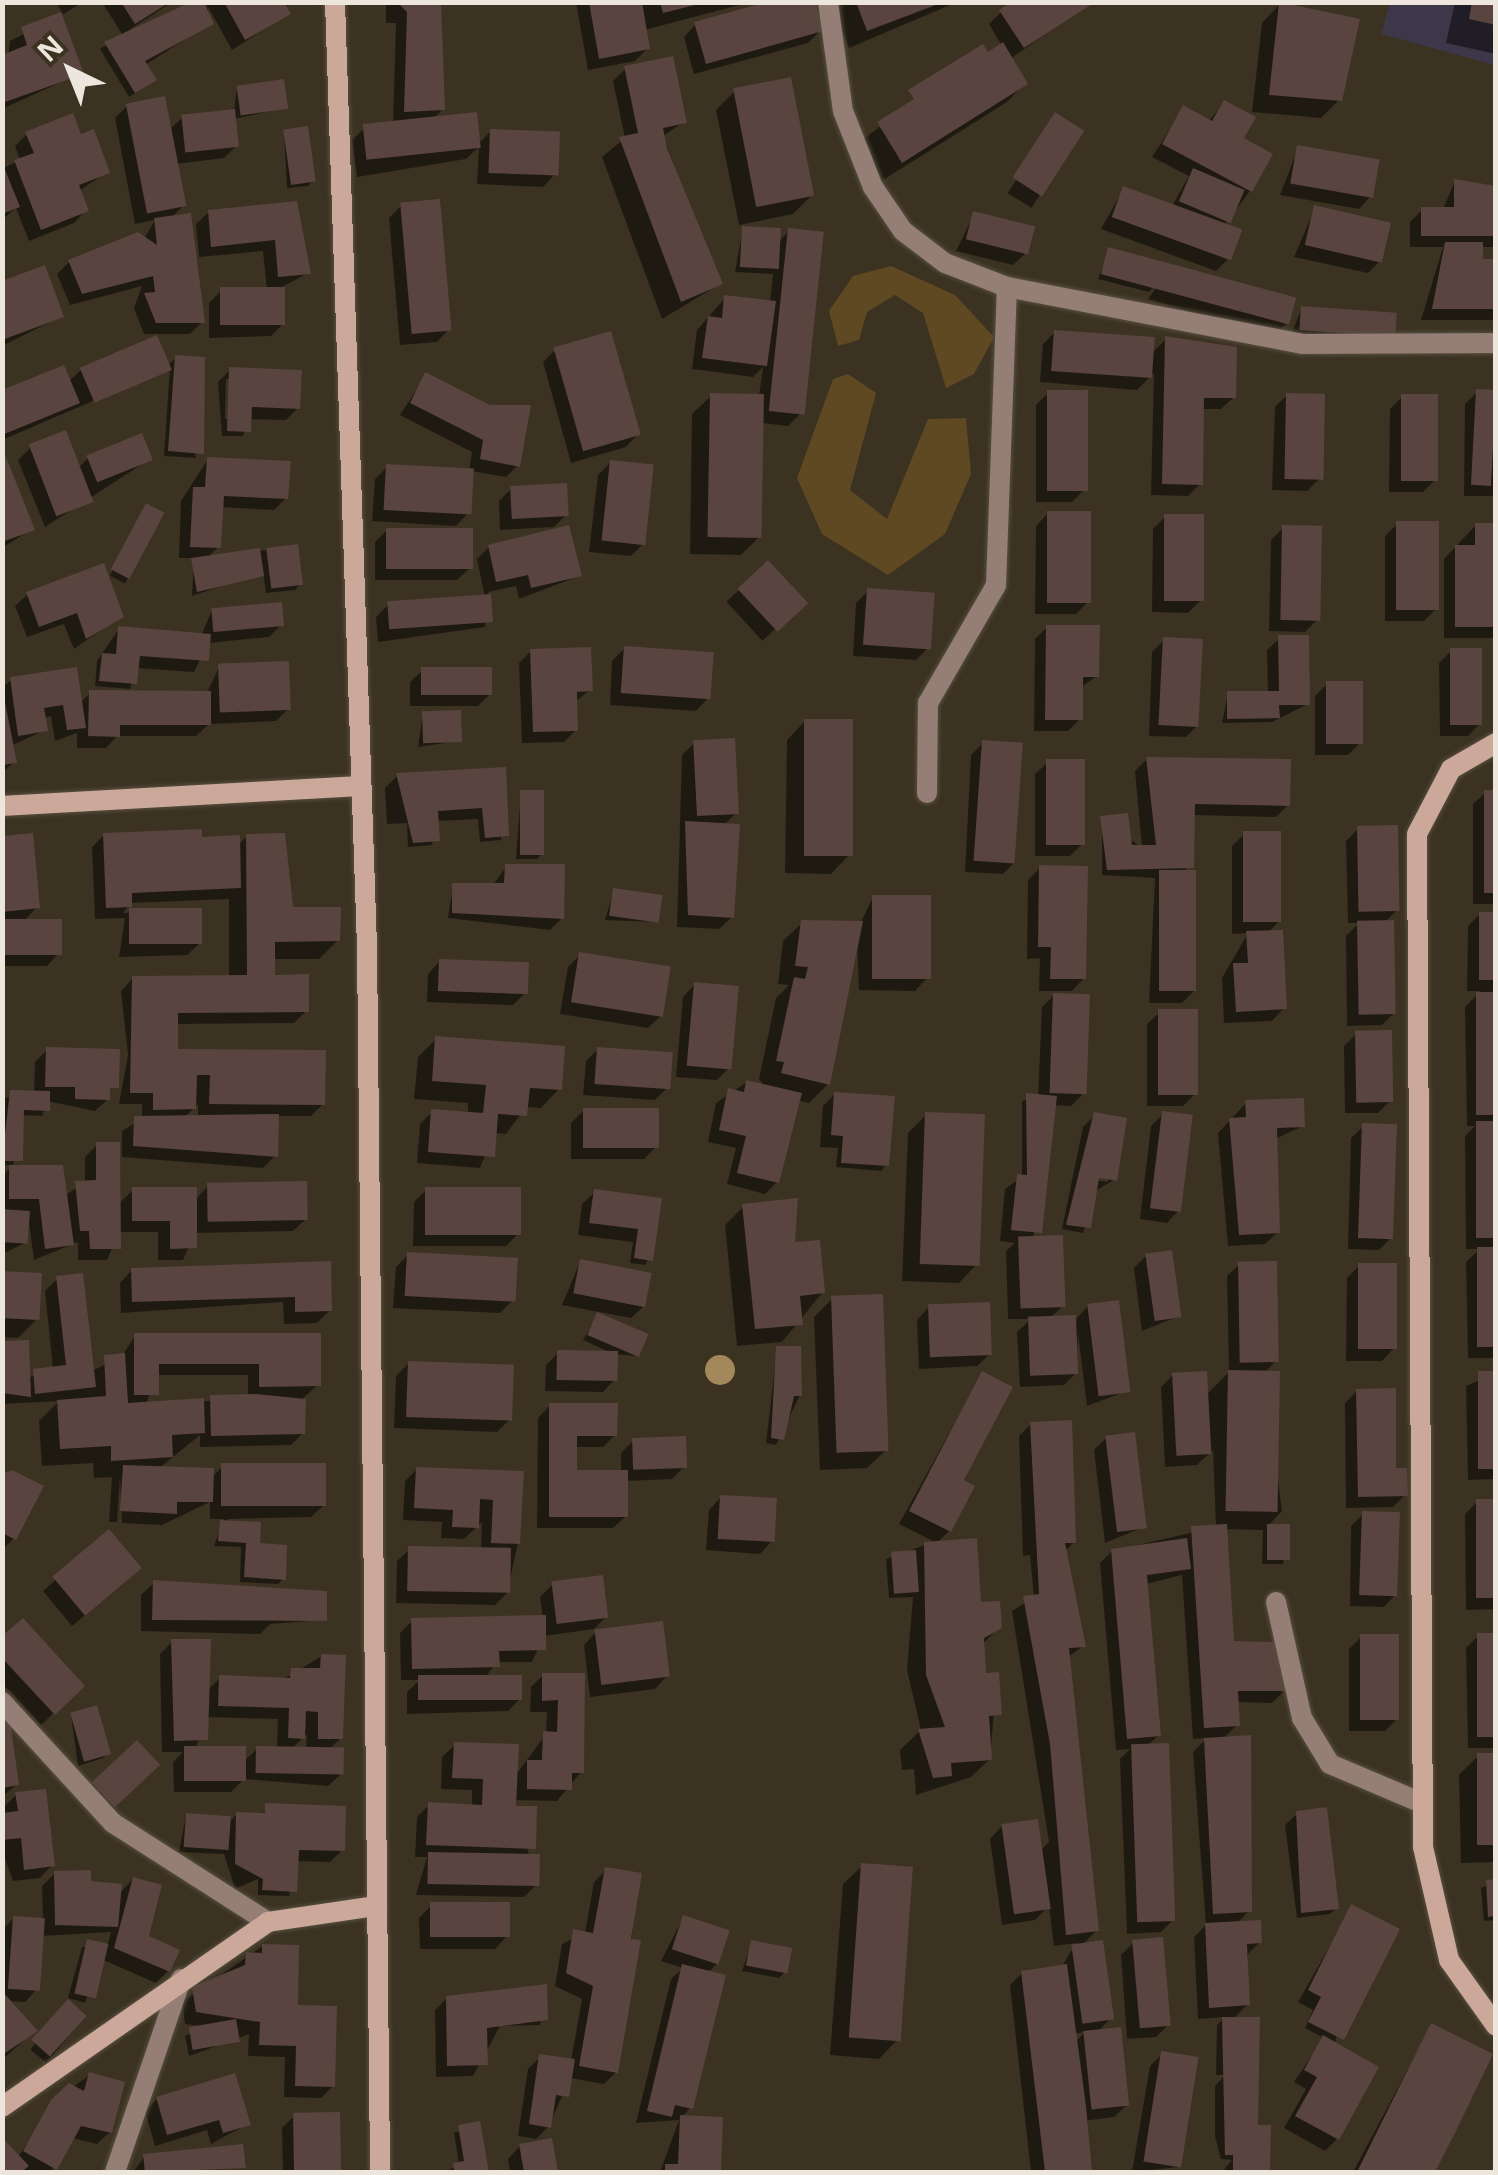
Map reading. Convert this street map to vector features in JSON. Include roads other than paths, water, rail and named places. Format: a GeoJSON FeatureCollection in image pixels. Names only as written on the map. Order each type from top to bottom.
{"type":"FeatureCollection","features":[{"type":"Feature","properties":{"kind":"street"},"geometry":{"type":"LineString","coordinates":[[335,2],[359,786],[380,2172]]}},
{"type":"Feature","properties":{"kind":"street"},"geometry":{"type":"LineString","coordinates":[[828,2],[843,111],[873,187],[903,231],[945,263],[1007,287],[1302,344],[1496,343]]}},
{"type":"Feature","properties":{"kind":"street"},"geometry":{"type":"LineString","coordinates":[[927,793],[928,703],[996,585],[1007,287]]}},
{"type":"Feature","properties":{"kind":"street"},"geometry":{"type":"LineString","coordinates":[[1496,743],[1451,769],[1417,834],[1422,1804],[1433,1922],[1470,1998],[1496,2026]]}},
{"type":"Feature","properties":{"kind":"street"},"geometry":{"type":"LineString","coordinates":[[2,806],[359,786]]}},
{"type":"Feature","properties":{"kind":"street"},"geometry":{"type":"LineString","coordinates":[[1276,1602],[1302,1718],[1330,1764],[1422,1804]]}},
{"type":"Feature","properties":{"kind":"street"},"geometry":{"type":"LineString","coordinates":[[2,1702],[113,1822],[268,1922]]}},
{"type":"Feature","properties":{"kind":"street"},"geometry":{"type":"LineString","coordinates":[[2,2107],[180,1979],[268,1922],[377,1906]]}},
{"type":"Feature","properties":{"kind":"street"},"geometry":{"type":"LineString","coordinates":[[115,2172],[180,1979]]}}]}
